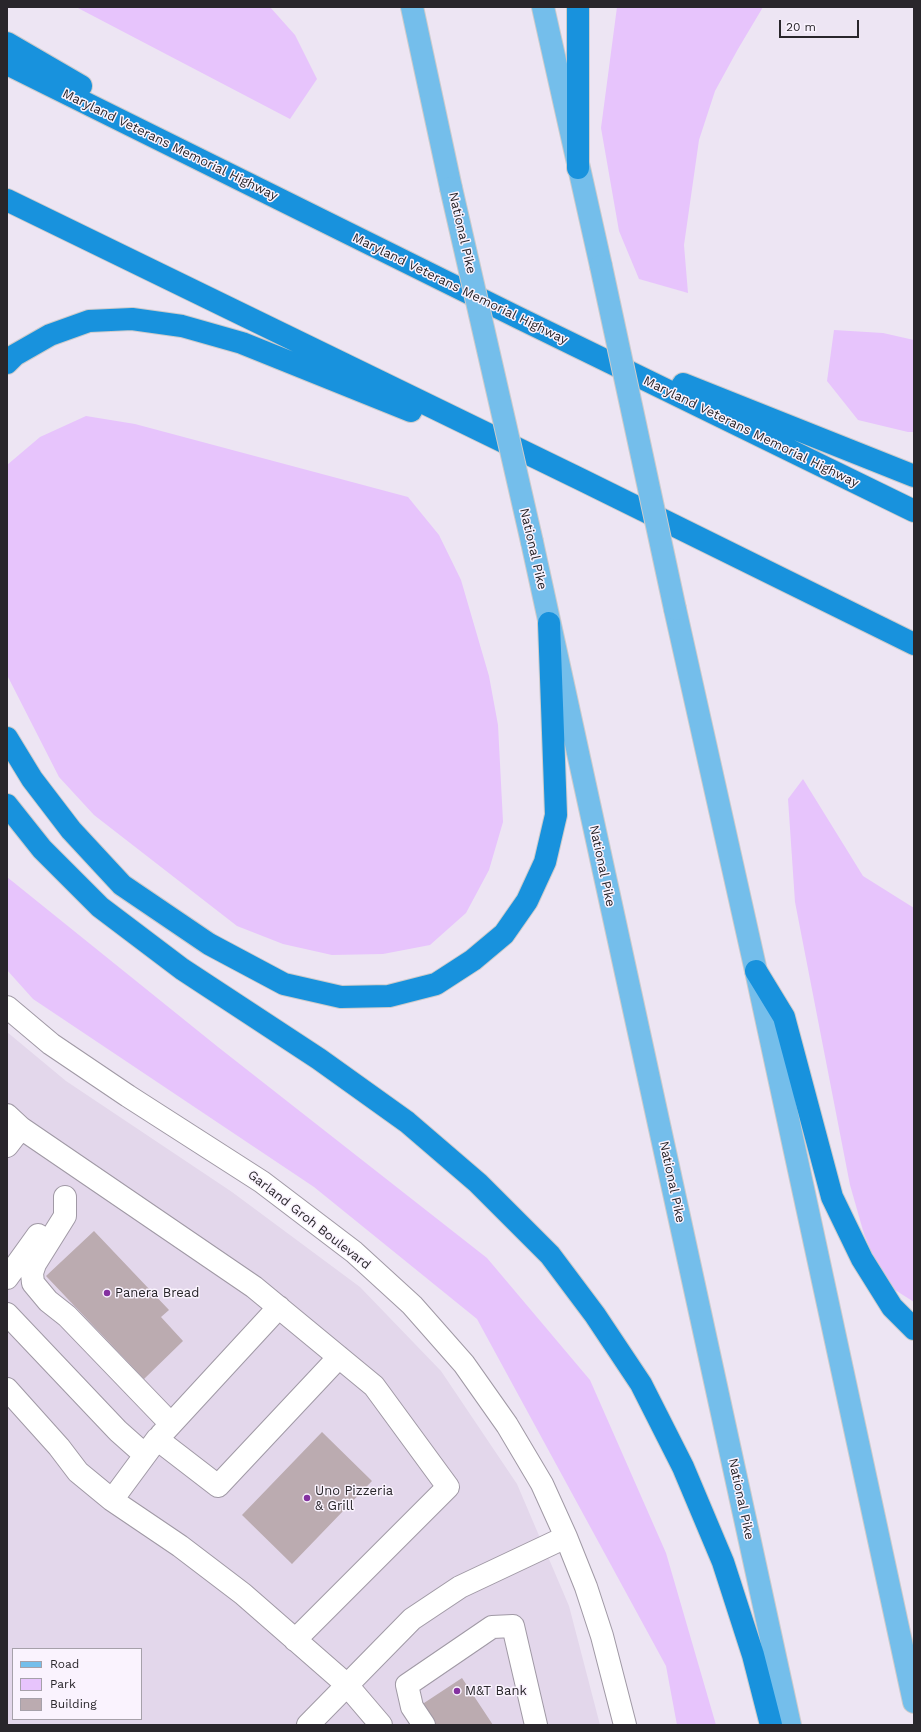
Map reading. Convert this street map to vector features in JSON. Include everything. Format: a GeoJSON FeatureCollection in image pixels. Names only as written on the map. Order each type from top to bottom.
{"type":"FeatureCollection","features":[{"type":"Feature","properties":{"kind":"highway"},"geometry":{"type":"LineString","coordinates":[[578,7],[578,168]]}},
{"type":"Feature","properties":{"kind":"highway"},"geometry":{"type":"LineString","coordinates":[[7,43],[241,180]]}},
{"type":"Feature","properties":{"kind":"highway","name":"Maryland Veterans Memorial Highway"},"geometry":{"type":"LineString","coordinates":[[7,64],[517,317],[914,511]]}},
{"type":"Feature","properties":{"kind":"highway"},"geometry":{"type":"LineString","coordinates":[[7,200],[582,480],[914,644]]}},
{"type":"Feature","properties":{"kind":"highway"},"geometry":{"type":"LineString","coordinates":[[517,317],[914,476]]}},
{"type":"Feature","properties":{"kind":"highway"},"geometry":{"type":"LineString","coordinates":[[7,363],[15,356],[50,335],[89,321],[132,319],[182,326],[242,343],[582,480]]}},
{"type":"Feature","properties":{"kind":"highway"},"geometry":{"type":"LineString","coordinates":[[824,600],[914,651]]}},
{"type":"Feature","properties":{"kind":"highway"},"geometry":{"type":"LineString","coordinates":[[7,738],[32,779],[71,830],[122,884],[209,944],[284,984],[341,997],[389,996],[436,984],[473,960],[504,934],[527,901],[546,862],[556,815],[550,623]]}},
{"type":"Feature","properties":{"kind":"highway"},"geometry":{"type":"LineString","coordinates":[[7,806],[42,849],[100,907],[182,969],[319,1059],[407,1122],[478,1183],[550,1255],[595,1315],[641,1384],[683,1467],[722,1562],[753,1655],[771,1725]]}},
{"type":"Feature","properties":{"kind":"highway"},"geometry":{"type":"LineString","coordinates":[[756,972],[784,1017],[832,1197],[862,1259],[892,1307],[914,1329]]}},
{"type":"Feature","properties":{"kind":"main road","name":"National Pike"},"geometry":{"type":"LineString","coordinates":[[412,7],[550,623],[790,1725]]}},
{"type":"Feature","properties":{"kind":"main road"},"geometry":{"type":"LineString","coordinates":[[543,7],[756,972],[914,1702]]}},
{"type":"Feature","properties":{"kind":"street","name":"Garland Groh Boulevard"},"geometry":{"type":"LineString","coordinates":[[7,1006],[51,1044],[128,1096],[262,1182],[354,1252],[412,1305],[464,1364],[507,1425],[542,1484],[566,1537],[586,1587],[602,1636],[625,1725]]}},
{"type":"Feature","properties":{"kind":"street"},"geometry":{"type":"LineString","coordinates":[[7,1146],[14,1121],[84,1171],[254,1287],[374,1386],[448,1487],[295,1640]]}},
{"type":"Feature","properties":{"kind":"street"},"geometry":{"type":"LineString","coordinates":[[7,1278],[84,1171]]}},
{"type":"Feature","properties":{"kind":"street"},"geometry":{"type":"LineString","coordinates":[[65,1197],[65,1216],[35,1264],[32,1273],[33,1283],[48,1300],[67,1316],[158,1439],[218,1486],[339,1357]]}},
{"type":"Feature","properties":{"kind":"street"},"geometry":{"type":"LineString","coordinates":[[112,1500],[158,1439],[279,1307]]}},
{"type":"Feature","properties":{"kind":"street"},"geometry":{"type":"LineString","coordinates":[[7,1314],[118,1431],[158,1439]]}},
{"type":"Feature","properties":{"kind":"street"},"geometry":{"type":"LineString","coordinates":[[7,1389],[59,1447],[78,1472],[112,1500],[180,1546],[243,1594],[346,1684],[381,1725]]}},
{"type":"Feature","properties":{"kind":"street"},"geometry":{"type":"LineString","coordinates":[[308,1725],[346,1684],[412,1619],[460,1587],[566,1537]]}},
{"type":"Feature","properties":{"kind":"street"},"geometry":{"type":"LineString","coordinates":[[424,1725],[412,1707],[407,1684],[492,1627],[513,1626],[536,1725]]}},
{"type":"Feature","properties":{"kind":"shaded area"},"geometry":{"type":"Polygon","coordinates":[[[7,1032],[66,1081],[232,1192],[360,1287],[441,1371],[517,1484],[569,1606],[600,1725],[7,1725],[7,1032]]]}},
{"type":"Feature","properties":{"kind":"green space"},"geometry":{"type":"Polygon","coordinates":[[[76,7],[270,7],[295,35],[317,79],[290,119],[76,7]]]}},
{"type":"Feature","properties":{"kind":"green space"},"geometry":{"type":"Polygon","coordinates":[[[617,7],[763,7],[715,91],[699,140],[684,245],[688,293],[639,279],[619,231],[601,128],[617,7]]]}},
{"type":"Feature","properties":{"kind":"green space"},"geometry":{"type":"Polygon","coordinates":[[[834,330],[883,333],[914,340],[914,432],[908,432],[858,420],[827,381],[834,330]]]}},
{"type":"Feature","properties":{"kind":"green space"},"geometry":{"type":"Polygon","coordinates":[[[86,416],[135,424],[408,497],[439,535],[461,580],[489,676],[498,725],[503,822],[489,870],[466,913],[430,945],[383,954],[332,955],[283,944],[237,926],[94,815],[59,777],[7,675],[7,465],[40,437],[86,416]]]}},
{"type":"Feature","properties":{"kind":"green space"},"geometry":{"type":"Polygon","coordinates":[[[803,779],[863,876],[914,908],[914,1302],[884,1283],[864,1234],[850,1185],[795,902],[788,799],[803,779]]]}},
{"type":"Feature","properties":{"kind":"green space"},"geometry":{"type":"Polygon","coordinates":[[[7,877],[218,1047],[487,1258],[590,1380],[666,1553],[716,1725],[677,1725],[666,1666],[477,1319],[314,1187],[33,999],[7,970],[7,877]]]}},
{"type":"Feature","properties":{"kind":"building","name":"Panera Bread"},"geometry":{"type":"Polygon","coordinates":[[[94,1231],[169,1310],[161,1317],[183,1341],[144,1379],[46,1276],[94,1231]]]}},
{"type":"Feature","properties":{"kind":"building","name":"Uno Pizzeria & Grill"},"geometry":{"type":"Polygon","coordinates":[[[322,1432],[372,1481],[292,1564],[242,1515],[322,1432]]]}},
{"type":"Feature","properties":{"kind":"building","name":"M&T Bank"},"geometry":{"type":"Polygon","coordinates":[[[462,1678],[493,1725],[435,1725],[421,1705],[462,1678]]]}},
{"type":"Feature","properties":{"kind":"place","name":"Panera Bread"},"geometry":{"type":"Point","coordinates":[107,1293]}},
{"type":"Feature","properties":{"kind":"place","name":"Uno Pizzeria & Grill"},"geometry":{"type":"Point","coordinates":[307,1498]}},
{"type":"Feature","properties":{"kind":"place","name":"M&T Bank"},"geometry":{"type":"Point","coordinates":[457,1691]}}]}
